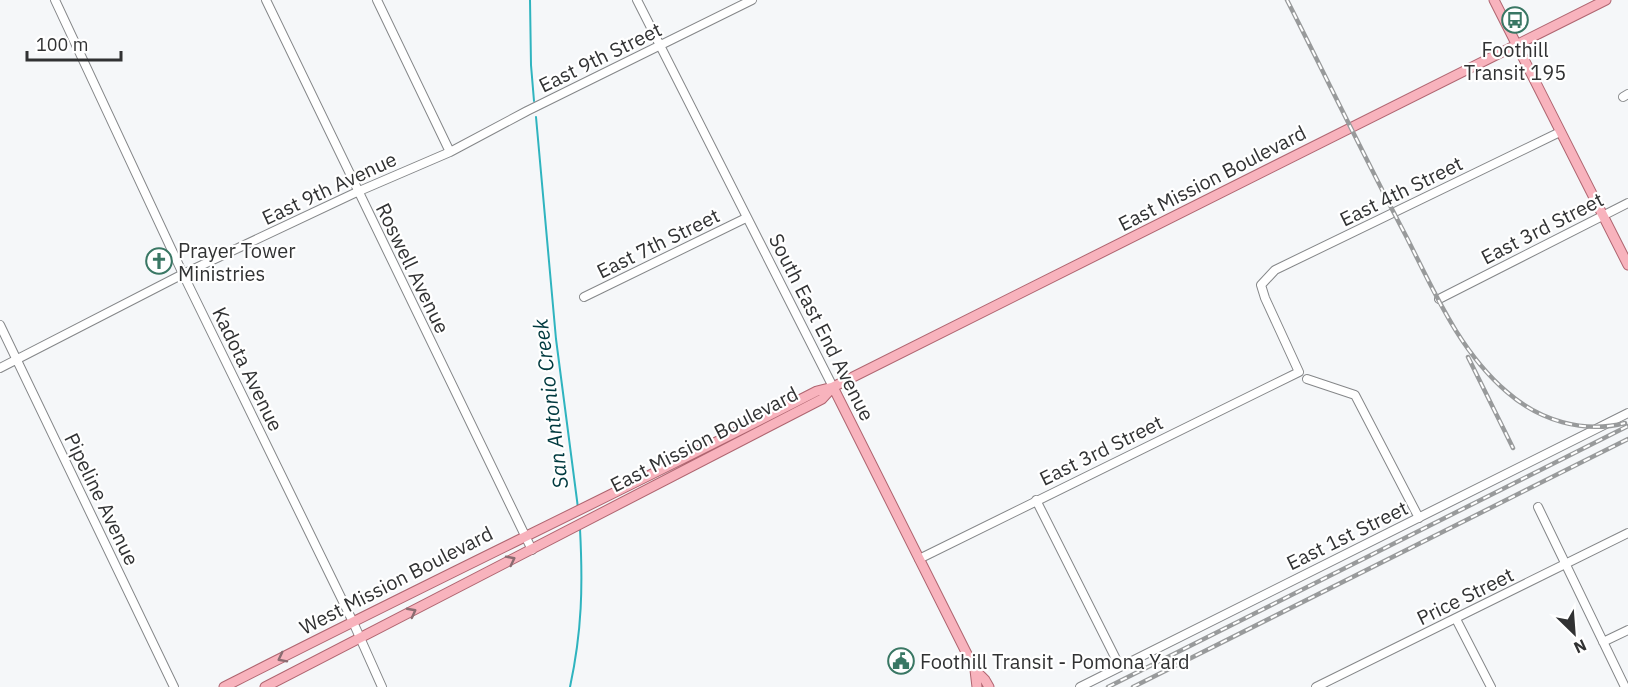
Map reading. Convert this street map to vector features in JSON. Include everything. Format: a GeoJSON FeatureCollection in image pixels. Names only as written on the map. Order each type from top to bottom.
{"type":"FeatureCollection","features":[{"type":"Feature","properties":{"kind":"main road"},"geometry":{"type":"LineString","coordinates":[[1494,0],[1628,265]]}},
{"type":"Feature","properties":{"kind":"main road","name":"East Mission Boulevard"},"geometry":{"type":"LineString","coordinates":[[584,507],[817,391],[833,387],[1606,0]]}},
{"type":"Feature","properties":{"kind":"main road","name":"East Mission Boulevard"},"geometry":{"type":"LineString","coordinates":[[265,687],[822,399],[833,387]]}},
{"type":"Feature","properties":{"kind":"main road","name":"South East End Avenue"},"geometry":{"type":"LineString","coordinates":[[833,387],[975,670]]}},
{"type":"Feature","properties":{"kind":"main road","name":"West Mission Boulevard"},"geometry":{"type":"LineString","coordinates":[[224,687],[584,507]]}},
{"type":"Feature","properties":{"kind":"main road"},"geometry":{"type":"LineString","coordinates":[[975,670],[977,687]]}},
{"type":"Feature","properties":{"kind":"main road"},"geometry":{"type":"LineString","coordinates":[[975,670],[989,687]]}},
{"type":"Feature","properties":{"kind":"street","name":"Kadota Avenue"},"geometry":{"type":"LineString","coordinates":[[55,0],[183,274],[353,622],[382,687]]}},
{"type":"Feature","properties":{"kind":"street","name":"Roswell Avenue"},"geometry":{"type":"LineString","coordinates":[[266,0],[531,550]]}},
{"type":"Feature","properties":{"kind":"street"},"geometry":{"type":"LineString","coordinates":[[377,0],[450,152]]}},
{"type":"Feature","properties":{"kind":"street","name":"South East End Avenue"},"geometry":{"type":"LineString","coordinates":[[637,0],[833,387]]}},
{"type":"Feature","properties":{"kind":"street","name":"East 9th Street"},"geometry":{"type":"LineString","coordinates":[[527,111],[752,0]]}},
{"type":"Feature","properties":{"kind":"street","name":"East 9th Avenue"},"geometry":{"type":"LineString","coordinates":[[0,368],[183,274],[357,192],[450,152],[527,111]]}},
{"type":"Feature","properties":{"kind":"street","name":"East 4th Street"},"geometry":{"type":"LineString","coordinates":[[1299,372],[1264,298],[1261,285],[1275,270],[1560,132]]}},
{"type":"Feature","properties":{"kind":"street","name":"East 3rd Street"},"geometry":{"type":"LineString","coordinates":[[1439,299],[1628,203]]}},
{"type":"Feature","properties":{"kind":"street","name":"East 7th Street"},"geometry":{"type":"LineString","coordinates":[[584,297],[746,218]]}},
{"type":"Feature","properties":{"kind":"street","name":"Pipeline Avenue"},"geometry":{"type":"LineString","coordinates":[[0,325],[174,687]]}},
{"type":"Feature","properties":{"kind":"street","name":"East 3rd Street"},"geometry":{"type":"LineString","coordinates":[[919,559],[1299,372]]}},
{"type":"Feature","properties":{"kind":"street"},"geometry":{"type":"LineString","coordinates":[[1306,379],[1355,395],[1419,518]]}},
{"type":"Feature","properties":{"kind":"street","name":"East 1st Street"},"geometry":{"type":"LineString","coordinates":[[1080,687],[1628,413]]}},
{"type":"Feature","properties":{"kind":"street"},"geometry":{"type":"LineString","coordinates":[[1036,500],[1120,667]]}},
{"type":"Feature","properties":{"kind":"street"},"geometry":{"type":"LineString","coordinates":[[1538,507],[1625,687]]}},
{"type":"Feature","properties":{"kind":"street","name":"Price Street"},"geometry":{"type":"LineString","coordinates":[[1316,687],[1628,533]]}},
{"type":"Feature","properties":{"kind":"street"},"geometry":{"type":"LineString","coordinates":[[1456,619],[1491,687]]}},
{"type":"Feature","properties":{"kind":"street"},"geometry":{"type":"LineString","coordinates":[[1603,642],[1628,630]]}},
{"type":"Feature","properties":{"kind":"waterway","name":"San Antonio Creek"},"geometry":{"type":"LineString","coordinates":[[530,0],[534,101]]}},
{"type":"Feature","properties":{"kind":"waterway","name":"San Antonio Creek"},"geometry":{"type":"LineString","coordinates":[[536,117],[556,339],[578,508]]}},
{"type":"Feature","properties":{"kind":"waterway","name":"San Antonio Creek"},"geometry":{"type":"LineString","coordinates":[[570,687],[581,608],[580,529]]}},
{"type":"Feature","properties":{"kind":"railway"},"geometry":{"type":"LineString","coordinates":[[1287,0],[1438,299],[1475,358],[1507,392],[1547,417],[1593,427],[1625,423]]}},
{"type":"Feature","properties":{"kind":"railway"},"geometry":{"type":"LineString","coordinates":[[1468,357],[1513,448]]}},
{"type":"Feature","properties":{"kind":"railway"},"geometry":{"type":"LineString","coordinates":[[1108,687],[1628,426]]}},
{"type":"Feature","properties":{"kind":"railway"},"geometry":{"type":"LineString","coordinates":[[1133,687],[1628,439]]}},
{"type":"Feature","properties":{"kind":"place","name":"Foothill Transit 195"},"geometry":{"type":"Point","coordinates":[1515,20]}},
{"type":"Feature","properties":{"kind":"place","name":"Prayer Tower Ministries"},"geometry":{"type":"Point","coordinates":[159,261]}},
{"type":"Feature","properties":{"kind":"place","name":"Foothill Transit - Pomona Yard"},"geometry":{"type":"Point","coordinates":[901,661]}}]}
